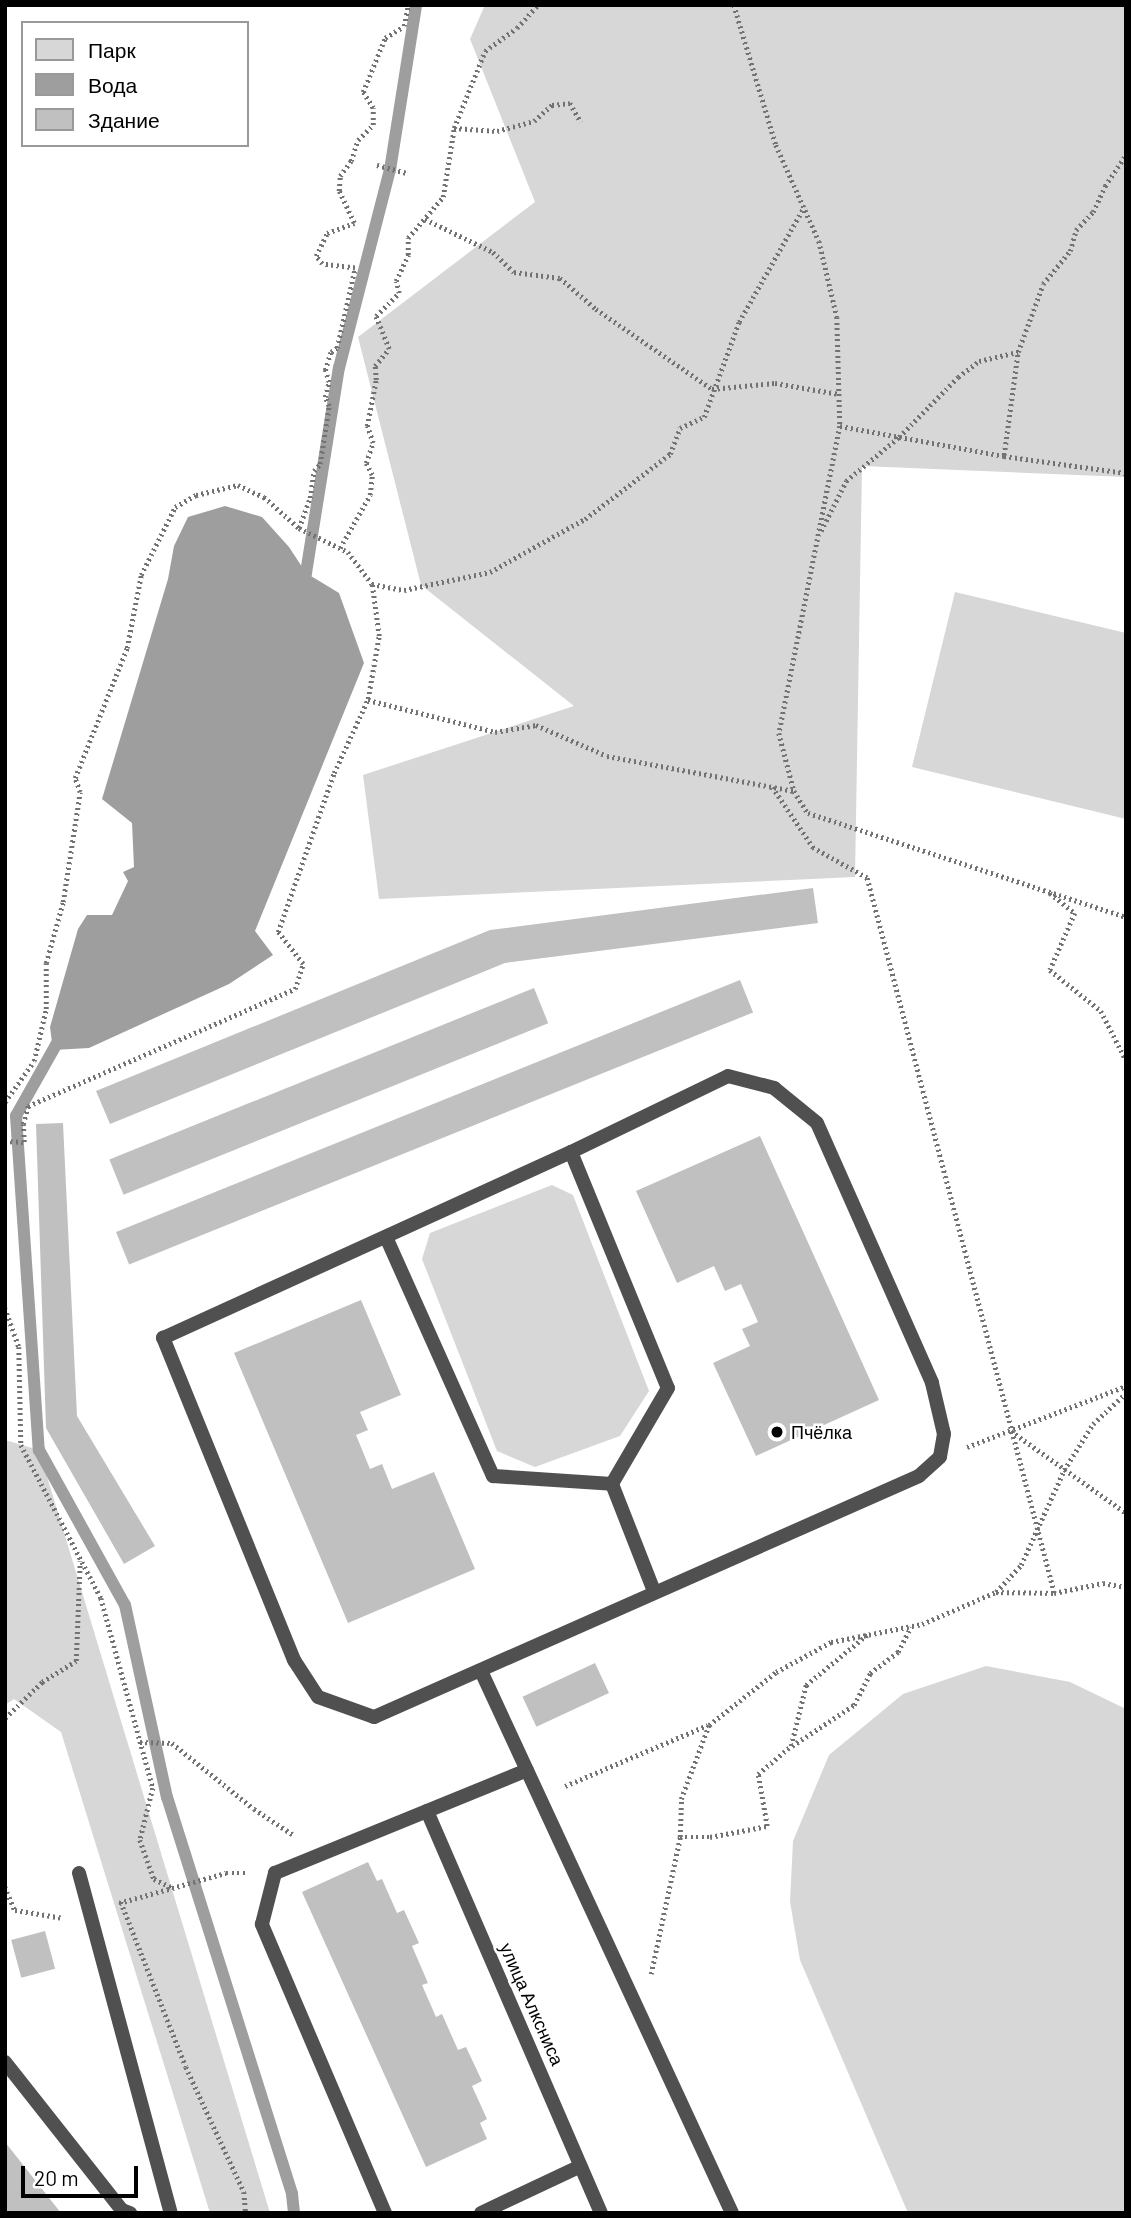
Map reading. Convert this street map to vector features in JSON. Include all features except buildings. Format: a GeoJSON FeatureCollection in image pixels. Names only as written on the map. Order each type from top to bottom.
{"type":"FeatureCollection","features":[{"type":"Feature","properties":{"kind":"lane"},"geometry":{"type":"LineString","coordinates":[[728,1076],[774,1088],[817,1123],[932,1383],[944,1434],[940,1457],[919,1476],[374,1717],[318,1696],[294,1660],[163,1338],[386,1237],[728,1076]]}},
{"type":"Feature","properties":{"kind":"lane"},"geometry":{"type":"LineString","coordinates":[[571,1152],[668,1388],[612,1484]]}},
{"type":"Feature","properties":{"kind":"lane"},"geometry":{"type":"LineString","coordinates":[[386,1237],[493,1476],[612,1484]]}},
{"type":"Feature","properties":{"kind":"lane"},"geometry":{"type":"LineString","coordinates":[[612,1484],[654,1591]]}},
{"type":"Feature","properties":{"kind":"lane"},"geometry":{"type":"LineString","coordinates":[[481,1671],[732,2213]]}},
{"type":"Feature","properties":{"kind":"lane"},"geometry":{"type":"LineString","coordinates":[[385,2213],[262,1924],[275,1872],[527,1770]]}},
{"type":"Feature","properties":{"kind":"lane","name":"улица Алксниса"},"geometry":{"type":"LineString","coordinates":[[427,1811],[601,2213]]}},
{"type":"Feature","properties":{"kind":"lane"},"geometry":{"type":"LineString","coordinates":[[79,1873],[171,2213]]}},
{"type":"Feature","properties":{"kind":"lane"},"geometry":{"type":"LineString","coordinates":[[5,2062],[122,2210],[130,2213]]}},
{"type":"Feature","properties":{"kind":"lane"},"geometry":{"type":"LineString","coordinates":[[481,2213],[581,2166]]}},
{"type":"Feature","properties":{"kind":"path"},"geometry":{"type":"LineString","coordinates":[[299,528],[310,498],[314,471],[320,464],[329,406],[325,397],[329,382],[325,370],[331,352],[337,348],[355,268],[322,264],[316,256],[327,233],[354,223],[339,191],[340,176],[351,162],[358,140],[373,125],[373,108],[363,92],[386,38],[404,26],[408,5]]}},
{"type":"Feature","properties":{"kind":"path"},"geometry":{"type":"LineString","coordinates":[[340,548],[370,495],[372,475],[366,463],[373,443],[367,426],[376,380],[375,366],[389,349],[376,316],[399,293],[396,281],[408,256],[408,238],[443,197],[454,128],[485,51],[517,29],[538,5]]}},
{"type":"Feature","properties":{"kind":"path"},"geometry":{"type":"LineString","coordinates":[[734,5],[776,145],[819,241],[837,317],[840,426],[779,733],[794,791],[807,813],[1126,916]]}},
{"type":"Feature","properties":{"kind":"path"},"geometry":{"type":"LineString","coordinates":[[454,128],[497,131],[534,121],[552,105],[570,103],[581,122]]}},
{"type":"Feature","properties":{"kind":"path"},"geometry":{"type":"LineString","coordinates":[[1004,456],[1018,352],[1044,284],[1070,251],[1076,230],[1093,212],[1105,186],[1126,155]]}},
{"type":"Feature","properties":{"kind":"path"},"geometry":{"type":"LineString","coordinates":[[377,165],[406,173]]}},
{"type":"Feature","properties":{"kind":"path"},"geometry":{"type":"LineString","coordinates":[[372,584],[404,590],[490,572],[585,519],[670,454],[680,428],[704,417],[712,389],[739,322],[804,207]]}},
{"type":"Feature","properties":{"kind":"path"},"geometry":{"type":"LineString","coordinates":[[425,219],[493,252],[514,272],[560,278],[596,309],[712,389],[775,383],[839,394]]}},
{"type":"Feature","properties":{"kind":"path"},"geometry":{"type":"LineString","coordinates":[[818,537],[846,481],[899,437],[958,377],[979,361],[1018,352]]}},
{"type":"Feature","properties":{"kind":"path"},"geometry":{"type":"LineString","coordinates":[[840,426],[1004,456],[1126,472]]}},
{"type":"Feature","properties":{"kind":"path"},"geometry":{"type":"LineString","coordinates":[[5,1102],[34,1061],[46,1009],[46,963],[63,902],[80,792],[75,778],[127,648],[141,575],[175,507],[196,495],[238,485],[264,497],[299,528],[348,552],[372,584],[379,636],[368,699],[334,773],[278,932],[303,964],[295,989],[28,1106],[23,1124],[24,1142],[8,1141]]}},
{"type":"Feature","properties":{"kind":"path"},"geometry":{"type":"LineString","coordinates":[[368,699],[495,732],[536,724],[607,756],[794,791]]}},
{"type":"Feature","properties":{"kind":"path"},"geometry":{"type":"LineString","coordinates":[[772,787],[813,848],[867,878],[1054,1593]]}},
{"type":"Feature","properties":{"kind":"path"},"geometry":{"type":"LineString","coordinates":[[1046,891],[1075,913],[1050,970],[1101,1012],[1126,1060]]}},
{"type":"Feature","properties":{"kind":"path"},"geometry":{"type":"LineString","coordinates":[[5,1308],[19,1347],[20,1445],[101,1598],[153,1788],[140,1840],[154,1879],[173,1888],[226,1873]]}},
{"type":"Feature","properties":{"kind":"path"},"geometry":{"type":"LineString","coordinates":[[940,1457],[1126,1386]]}},
{"type":"Feature","properties":{"kind":"path"},"geometry":{"type":"LineString","coordinates":[[996,1592],[1021,1565],[1065,1469],[1093,1424],[1126,1393]]}},
{"type":"Feature","properties":{"kind":"path"},"geometry":{"type":"LineString","coordinates":[[1010,1430],[1126,1513]]}},
{"type":"Feature","properties":{"kind":"path"},"geometry":{"type":"LineString","coordinates":[[5,1718],[42,1682],[76,1661],[80,1559]]}},
{"type":"Feature","properties":{"kind":"path"},"geometry":{"type":"LineString","coordinates":[[564,1786],[709,1725],[776,1672],[831,1643],[911,1626],[996,1592],[1054,1593],[1103,1583],[1126,1587]]}},
{"type":"Feature","properties":{"kind":"path"},"geometry":{"type":"LineString","coordinates":[[680,1838],[710,1837],[767,1826],[758,1774],[791,1746],[854,1705],[870,1673],[898,1652],[911,1626]]}},
{"type":"Feature","properties":{"kind":"path"},"geometry":{"type":"LineString","coordinates":[[791,1746],[806,1685],[868,1634]]}},
{"type":"Feature","properties":{"kind":"path"},"geometry":{"type":"LineString","coordinates":[[643,2020],[670,1871],[680,1838],[681,1799],[709,1725]]}},
{"type":"Feature","properties":{"kind":"path"},"geometry":{"type":"LineString","coordinates":[[140,1742],[172,1742],[254,1809],[321,1854]]}},
{"type":"Feature","properties":{"kind":"path"},"geometry":{"type":"LineString","coordinates":[[121,1902],[186,2067],[244,2192],[246,2213]]}},
{"type":"Feature","properties":{"kind":"green space"},"geometry":{"type":"Polygon","coordinates":[[[485,5],[1126,5],[1126,477],[862,466],[855,877],[379,899],[363,775],[574,706],[421,585],[358,337],[535,202],[470,39],[485,5]]]}},
{"type":"Feature","properties":{"kind":"green space"},"geometry":{"type":"Polygon","coordinates":[[[955,592],[1126,633],[1126,819],[912,767],[955,592]]]}},
{"type":"Feature","properties":{"kind":"green space"},"geometry":{"type":"Polygon","coordinates":[[[552,1185],[573,1195],[649,1391],[620,1436],[535,1467],[497,1451],[422,1259],[430,1233],[552,1185]]]}},
{"type":"Feature","properties":{"kind":"green space"},"geometry":{"type":"Polygon","coordinates":[[[5,1440],[39,1450],[270,2213],[210,2213],[61,1732],[14,1699],[5,1705],[5,1440]]]}},
{"type":"Feature","properties":{"kind":"green space"},"geometry":{"type":"Polygon","coordinates":[[[986,1666],[1070,1682],[1126,1709],[1126,2213],[908,2213],[800,1960],[790,1902],[793,1841],[829,1755],[903,1694],[986,1666]]]}},
{"type":"Feature","properties":{"kind":"water"},"geometry":{"type":"Polygon","coordinates":[[[225,506],[262,517],[289,547],[306,573],[339,593],[364,663],[255,931],[273,955],[229,984],[89,1048],[53,1050],[50,1027],[78,929],[87,915],[112,915],[128,881],[123,872],[134,867],[132,823],[102,799],[168,579],[174,546],[188,517],[225,506]]]}},
{"type":"Feature","properties":{"kind":"waterway"},"geometry":{"type":"LineString","coordinates":[[299,587],[306,573],[339,368],[390,170],[416,5]]}},
{"type":"Feature","properties":{"kind":"waterway"},"geometry":{"type":"LineString","coordinates":[[61,1036],[16,1116],[39,1450],[125,1605],[167,1797],[292,2194],[294,2213]]}},
{"type":"Feature","properties":{"kind":"place","name":"Пчёлка"},"geometry":{"type":"Point","coordinates":[777,1432]}}]}
